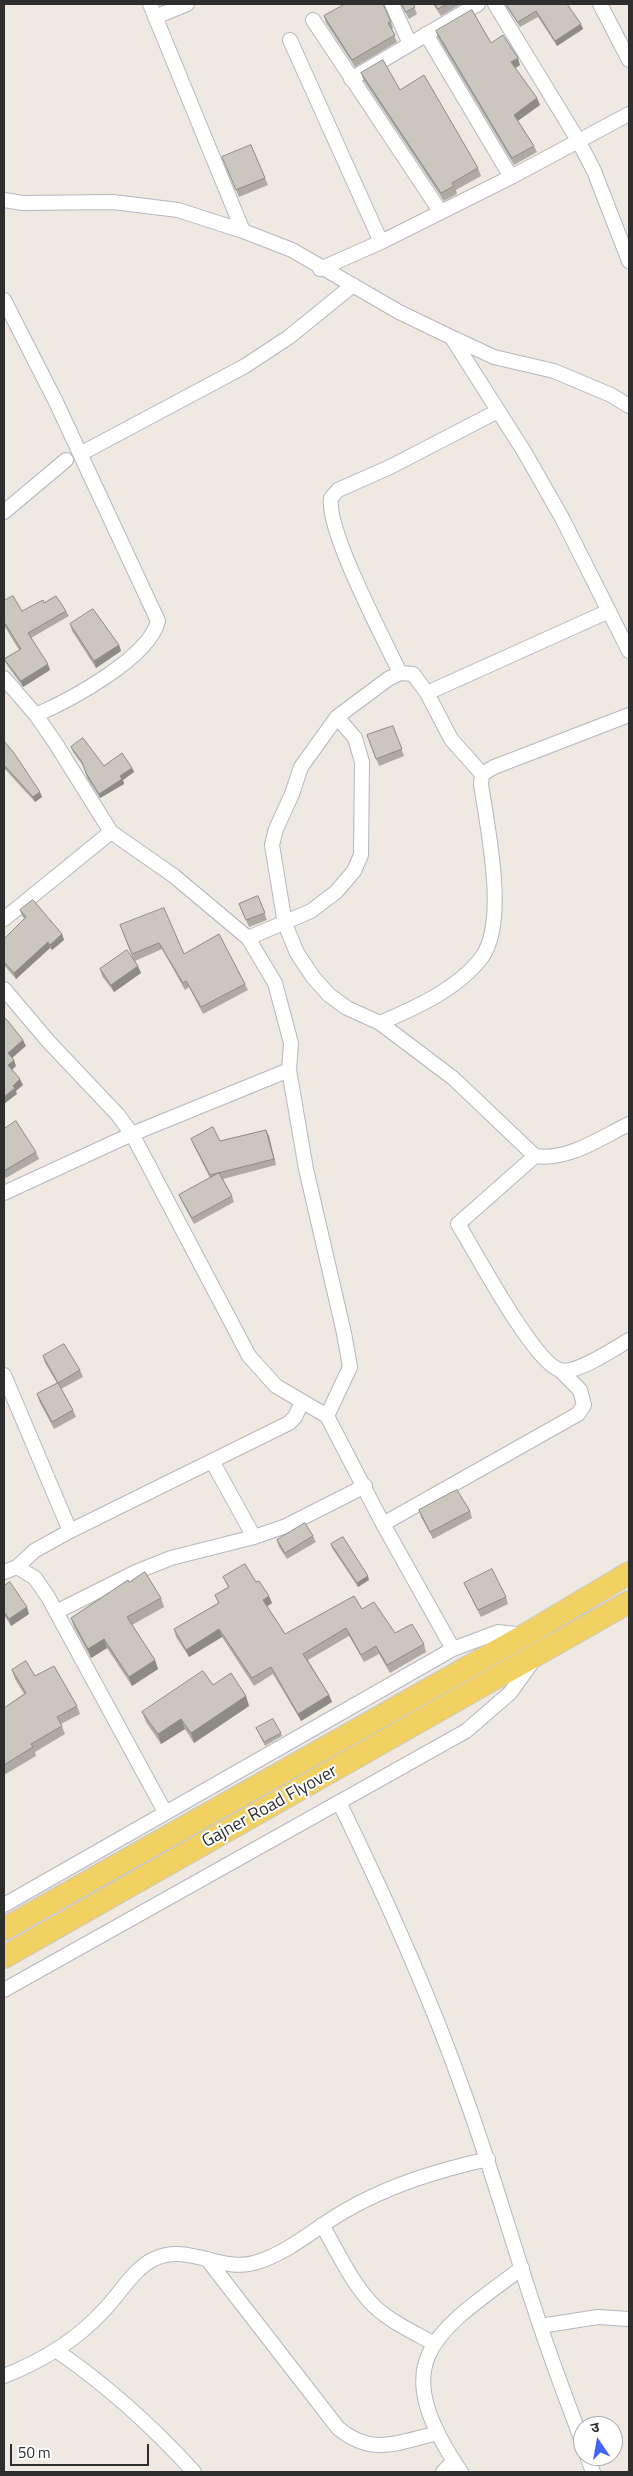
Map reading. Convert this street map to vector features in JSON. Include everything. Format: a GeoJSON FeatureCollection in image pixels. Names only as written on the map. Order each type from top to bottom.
{"type":"FeatureCollection","features":[{"type":"Feature","properties":{"kind":"main road","name":"Gajner Road Flyover"},"geometry":{"type":"LineString","coordinates":[[4,1929],[525,1635],[629,1573]]}},
{"type":"Feature","properties":{"kind":"main road","name":"Gajner Road Flyover"},"geometry":{"type":"LineString","coordinates":[[4,1957],[504,1675],[629,1602]]}},
{"type":"Feature","properties":{"kind":"street"},"geometry":{"type":"LineString","coordinates":[[187,4],[153,10],[243,231]]}},
{"type":"Feature","properties":{"kind":"street"},"geometry":{"type":"LineString","coordinates":[[392,4],[410,44]]}},
{"type":"Feature","properties":{"kind":"street"},"geometry":{"type":"LineString","coordinates":[[351,79],[478,4]]}},
{"type":"Feature","properties":{"kind":"street"},"geometry":{"type":"LineString","coordinates":[[495,4],[578,140],[594,171],[629,261]]}},
{"type":"Feature","properties":{"kind":"street"},"geometry":{"type":"LineString","coordinates":[[600,4],[629,60]]}},
{"type":"Feature","properties":{"kind":"street"},"geometry":{"type":"LineString","coordinates":[[313,20],[440,211]]}},
{"type":"Feature","properties":{"kind":"street"},"geometry":{"type":"LineString","coordinates":[[426,34],[511,177]]}},
{"type":"Feature","properties":{"kind":"street"},"geometry":{"type":"LineString","coordinates":[[290,40],[381,242]]}},
{"type":"Feature","properties":{"kind":"street"},"geometry":{"type":"LineString","coordinates":[[320,269],[381,242],[511,177],[629,114]]}},
{"type":"Feature","properties":{"kind":"street"},"geometry":{"type":"LineString","coordinates":[[4,200],[23,203],[113,202],[178,210],[243,231],[292,250],[320,269],[353,285],[399,312],[494,357],[554,371],[611,395],[629,406]]}},
{"type":"Feature","properties":{"kind":"street"},"geometry":{"type":"LineString","coordinates":[[80,454],[245,366],[289,337],[353,285]]}},
{"type":"Feature","properties":{"kind":"street"},"geometry":{"type":"LineString","coordinates":[[4,300],[56,402],[158,621],[156,631],[123,664],[80,694],[36,715]]}},
{"type":"Feature","properties":{"kind":"street"},"geometry":{"type":"LineString","coordinates":[[451,337],[562,518],[629,651]]}},
{"type":"Feature","properties":{"kind":"street"},"geometry":{"type":"LineString","coordinates":[[400,673],[345,553],[332,513],[331,498],[338,490],[390,467],[498,411]]}},
{"type":"Feature","properties":{"kind":"street"},"geometry":{"type":"LineString","coordinates":[[4,512],[66,460]]}},
{"type":"Feature","properties":{"kind":"street"},"geometry":{"type":"LineString","coordinates":[[428,693],[608,611]]}},
{"type":"Feature","properties":{"kind":"street"},"geometry":{"type":"LineString","coordinates":[[380,1023],[444,990],[483,956],[493,927],[495,888],[481,784],[482,774],[451,739],[428,693],[413,674],[400,673],[388,679],[337,717],[301,767],[292,794],[276,829],[272,845],[285,924],[297,953],[313,978],[329,995],[347,1008],[380,1023],[452,1078],[535,1156],[550,1158],[568,1154],[629,1124]]}},
{"type":"Feature","properties":{"kind":"street"},"geometry":{"type":"LineString","coordinates":[[4,678],[36,715],[111,832],[174,876],[248,938],[275,983],[285,1014],[291,1043],[289,1070],[306,1169],[344,1333],[350,1367],[327,1416]]}},
{"type":"Feature","properties":{"kind":"street"},"geometry":{"type":"LineString","coordinates":[[248,938],[285,924],[311,911],[336,892],[354,871],[361,855],[362,762],[355,738],[337,717]]}},
{"type":"Feature","properties":{"kind":"street"},"geometry":{"type":"LineString","coordinates":[[482,774],[494,767],[629,717]]}},
{"type":"Feature","properties":{"kind":"street"},"geometry":{"type":"LineString","coordinates":[[4,920],[111,832]]}},
{"type":"Feature","properties":{"kind":"street"},"geometry":{"type":"LineString","coordinates":[[4,988],[48,1040],[118,1115],[132,1134],[249,1356],[276,1386],[327,1416],[453,1648]]}},
{"type":"Feature","properties":{"kind":"street"},"geometry":{"type":"LineString","coordinates":[[4,1193],[132,1134],[289,1070]]}},
{"type":"Feature","properties":{"kind":"street"},"geometry":{"type":"LineString","coordinates":[[384,1524],[578,1414],[584,1405],[580,1390],[561,1371],[547,1363],[532,1344],[458,1224],[535,1156]]}},
{"type":"Feature","properties":{"kind":"street"},"geometry":{"type":"LineString","coordinates":[[561,1371],[578,1368],[629,1340]]}},
{"type":"Feature","properties":{"kind":"street"},"geometry":{"type":"LineString","coordinates":[[4,1375],[70,1530]]}},
{"type":"Feature","properties":{"kind":"street"},"geometry":{"type":"LineString","coordinates":[[10,1569],[34,1551],[70,1530],[288,1423],[295,1417],[302,1402]]}},
{"type":"Feature","properties":{"kind":"street"},"geometry":{"type":"LineString","coordinates":[[212,1461],[254,1537]]}},
{"type":"Feature","properties":{"kind":"street"},"geometry":{"type":"LineString","coordinates":[[56,1612],[136,1572],[171,1558],[254,1537],[286,1526],[365,1486]]}},
{"type":"Feature","properties":{"kind":"street"},"geometry":{"type":"LineString","coordinates":[[10,1569],[35,1578],[56,1612],[165,1812]]}},
{"type":"Feature","properties":{"kind":"street"},"geometry":{"type":"LineString","coordinates":[[4,1905],[453,1648],[498,1632],[525,1635]]}},
{"type":"Feature","properties":{"kind":"street"},"geometry":{"type":"LineString","coordinates":[[4,1990],[466,1731],[510,1693],[536,1656]]}},
{"type":"Feature","properties":{"kind":"street"},"geometry":{"type":"LineString","coordinates":[[339,1802],[375,1874],[463,2088],[488,2159],[540,2326],[573,2417]]}},
{"type":"Feature","properties":{"kind":"street"},"geometry":{"type":"LineString","coordinates":[[4,2376],[57,2351],[103,2312],[134,2275],[154,2259],[172,2254],[185,2254],[236,2265],[252,2263],[272,2257],[322,2225],[384,2190],[418,2176],[488,2159]]}},
{"type":"Feature","properties":{"kind":"street"},"geometry":{"type":"LineString","coordinates":[[322,2225],[362,2292],[376,2307],[396,2322],[433,2343]]}},
{"type":"Feature","properties":{"kind":"street"},"geometry":{"type":"LineString","coordinates":[[207,2258],[338,2428],[352,2440],[369,2445],[389,2444],[438,2433]]}},
{"type":"Feature","properties":{"kind":"street"},"geometry":{"type":"LineString","coordinates":[[443,2472],[457,2467],[438,2433],[422,2385],[423,2369],[433,2343],[463,2312],[522,2268]]}},
{"type":"Feature","properties":{"kind":"street"},"geometry":{"type":"LineString","coordinates":[[540,2326],[598,2317],[629,2319]]}},
{"type":"Feature","properties":{"kind":"street"},"geometry":{"type":"LineString","coordinates":[[57,2351],[83,2369],[139,2416],[194,2472]]}},
{"type":"Feature","properties":{"kind":"building"},"geometry":{"type":"Polygon","coordinates":[[[345,4],[383,4],[391,22],[388,23],[395,35],[352,60],[324,16],[345,4]]]}},
{"type":"Feature","properties":{"kind":"building"},"geometry":{"type":"Polygon","coordinates":[[[402,4],[413,4],[415,7],[406,12],[402,4]]]}},
{"type":"Feature","properties":{"kind":"building"},"geometry":{"type":"Polygon","coordinates":[[[435,4],[447,4],[438,9],[435,4]]]}},
{"type":"Feature","properties":{"kind":"building"},"geometry":{"type":"Polygon","coordinates":[[[506,4],[567,4],[581,24],[555,41],[536,11],[518,22],[506,4]]]}},
{"type":"Feature","properties":{"kind":"building"},"geometry":{"type":"Polygon","coordinates":[[[472,10],[491,43],[503,35],[518,58],[511,62],[537,98],[514,115],[534,146],[512,158],[436,31],[472,10]]]}},
{"type":"Feature","properties":{"kind":"building"},"geometry":{"type":"Polygon","coordinates":[[[383,60],[400,90],[424,75],[478,168],[452,183],[454,186],[441,193],[361,73],[383,60]]]}},
{"type":"Feature","properties":{"kind":"building"},"geometry":{"type":"Polygon","coordinates":[[[251,145],[265,178],[236,190],[222,157],[251,145]]]}},
{"type":"Feature","properties":{"kind":"building"},"geometry":{"type":"Polygon","coordinates":[[[13,596],[22,611],[43,600],[44,603],[56,596],[66,611],[28,633],[48,664],[21,681],[4,659],[21,649],[4,622],[4,601],[13,596]]]}},
{"type":"Feature","properties":{"kind":"building"},"geometry":{"type":"Polygon","coordinates":[[[93,609],[119,645],[94,661],[70,624],[93,609]]]}},
{"type":"Feature","properties":{"kind":"building"},"geometry":{"type":"Polygon","coordinates":[[[393,726],[402,749],[376,759],[367,735],[393,726]]]}},
{"type":"Feature","properties":{"kind":"building"},"geometry":{"type":"Polygon","coordinates":[[[83,738],[104,766],[122,753],[132,768],[120,776],[122,779],[99,794],[86,773],[82,762],[71,747],[83,738]]]}},
{"type":"Feature","properties":{"kind":"building"},"geometry":{"type":"Polygon","coordinates":[[[4,741],[40,792],[33,797],[4,765],[4,741]]]}},
{"type":"Feature","properties":{"kind":"building"},"geometry":{"type":"Polygon","coordinates":[[[258,896],[265,913],[246,920],[239,904],[258,896]]]}},
{"type":"Feature","properties":{"kind":"building"},"geometry":{"type":"Polygon","coordinates":[[[33,900],[62,934],[50,945],[48,942],[14,973],[4,962],[4,939],[26,917],[20,910],[33,900]]]}},
{"type":"Feature","properties":{"kind":"building"},"geometry":{"type":"Polygon","coordinates":[[[164,908],[184,954],[219,934],[245,984],[201,1007],[186,981],[183,983],[159,943],[132,954],[120,925],[164,908]]]}},
{"type":"Feature","properties":{"kind":"building"},"geometry":{"type":"Polygon","coordinates":[[[127,950],[138,966],[111,985],[100,969],[127,950]]]}},
{"type":"Feature","properties":{"kind":"building"},"geometry":{"type":"Polygon","coordinates":[[[4,1017],[23,1040],[8,1053],[14,1060],[8,1065],[20,1079],[13,1086],[15,1088],[4,1097],[4,1017]]]}},
{"type":"Feature","properties":{"kind":"building"},"geometry":{"type":"Polygon","coordinates":[[[16,1121],[36,1152],[4,1171],[4,1129],[16,1121]]]}},
{"type":"Feature","properties":{"kind":"building"},"geometry":{"type":"Polygon","coordinates":[[[213,1127],[220,1141],[266,1130],[274,1159],[210,1175],[191,1139],[213,1127]]]}},
{"type":"Feature","properties":{"kind":"building"},"geometry":{"type":"Polygon","coordinates":[[[219,1173],[232,1196],[192,1218],[179,1195],[219,1173]]]}},
{"type":"Feature","properties":{"kind":"building"},"geometry":{"type":"Polygon","coordinates":[[[64,1344],[80,1370],[58,1383],[43,1356],[64,1344]]]}},
{"type":"Feature","properties":{"kind":"building"},"geometry":{"type":"Polygon","coordinates":[[[58,1383],[73,1410],[52,1422],[37,1394],[58,1383]]]}},
{"type":"Feature","properties":{"kind":"building"},"geometry":{"type":"Polygon","coordinates":[[[457,1490],[470,1511],[430,1532],[419,1510],[457,1490]]]}},
{"type":"Feature","properties":{"kind":"building"},"geometry":{"type":"Polygon","coordinates":[[[305,1523],[313,1536],[285,1553],[277,1540],[305,1523]]]}},
{"type":"Feature","properties":{"kind":"building"},"geometry":{"type":"Polygon","coordinates":[[[343,1537],[368,1576],[357,1583],[331,1544],[343,1537]]]}},
{"type":"Feature","properties":{"kind":"building"},"geometry":{"type":"Polygon","coordinates":[[[245,1564],[256,1582],[259,1581],[269,1596],[263,1600],[285,1634],[354,1596],[362,1609],[374,1602],[395,1633],[412,1624],[424,1644],[387,1665],[376,1646],[361,1655],[346,1628],[303,1654],[329,1695],[298,1714],[271,1667],[252,1678],[219,1629],[186,1650],[174,1629],[219,1603],[215,1595],[229,1587],[223,1577],[245,1564]]]}},
{"type":"Feature","properties":{"kind":"building"},"geometry":{"type":"Polygon","coordinates":[[[492,1569],[506,1597],[478,1610],[464,1583],[492,1569]]]}},
{"type":"Feature","properties":{"kind":"building"},"geometry":{"type":"Polygon","coordinates":[[[145,1572],[161,1598],[127,1617],[155,1660],[129,1677],[104,1639],[88,1649],[71,1618],[128,1580],[129,1582],[145,1572]]]}},
{"type":"Feature","properties":{"kind":"building"},"geometry":{"type":"Polygon","coordinates":[[[10,1582],[27,1607],[9,1619],[4,1612],[4,1586],[10,1582]]]}},
{"type":"Feature","properties":{"kind":"building"},"geometry":{"type":"Polygon","coordinates":[[[26,1661],[35,1676],[54,1666],[77,1706],[57,1717],[62,1726],[31,1744],[33,1747],[4,1765],[4,1708],[26,1693],[12,1670],[26,1661]]]}},
{"type":"Feature","properties":{"kind":"building"},"geometry":{"type":"Polygon","coordinates":[[[203,1671],[213,1685],[231,1673],[246,1696],[191,1733],[181,1719],[158,1734],[142,1712],[203,1671]]]}},
{"type":"Feature","properties":{"kind":"building"},"geometry":{"type":"Polygon","coordinates":[[[273,1719],[281,1733],[264,1742],[256,1728],[273,1719]]]}}]}
